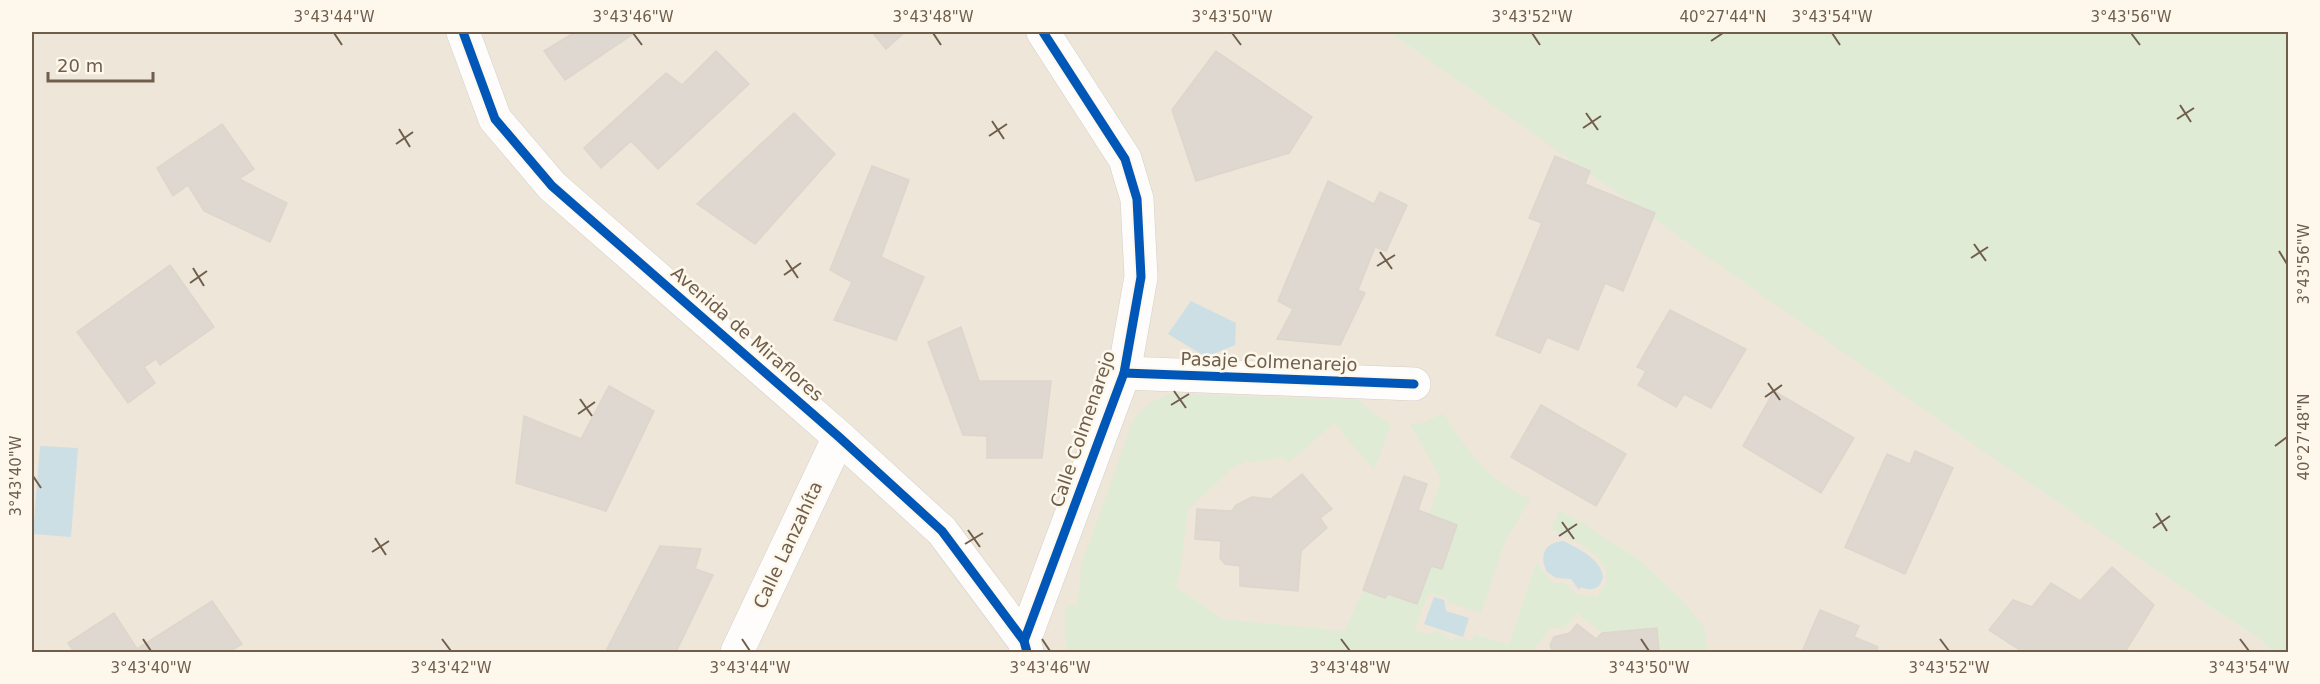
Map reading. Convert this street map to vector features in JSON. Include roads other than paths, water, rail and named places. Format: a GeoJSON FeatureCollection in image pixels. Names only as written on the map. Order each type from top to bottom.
{"type":"FeatureCollection","features":[{"type":"Feature","properties":{"kind":"street","name":"Avenida de Miraflores"},"geometry":{"type":"LineString","coordinates":[[463,32],[495,119],[552,186],[839,437],[942,531],[1026,647]]}},
{"type":"Feature","properties":{"kind":"street","name":"Calle Colmenarejo"},"geometry":{"type":"LineString","coordinates":[[1026,647],[1124,372],[1141,277],[1137,199],[1125,159],[1043,32]]}},
{"type":"Feature","properties":{"kind":"street","name":"Pasaje Colmenarejo"},"geometry":{"type":"LineString","coordinates":[[1124,372],[1414,384]]}},
{"type":"Feature","properties":{"kind":"street","name":"Calle Lanzahíta"},"geometry":{"type":"LineString","coordinates":[[737,652],[839,437]]}}]}
